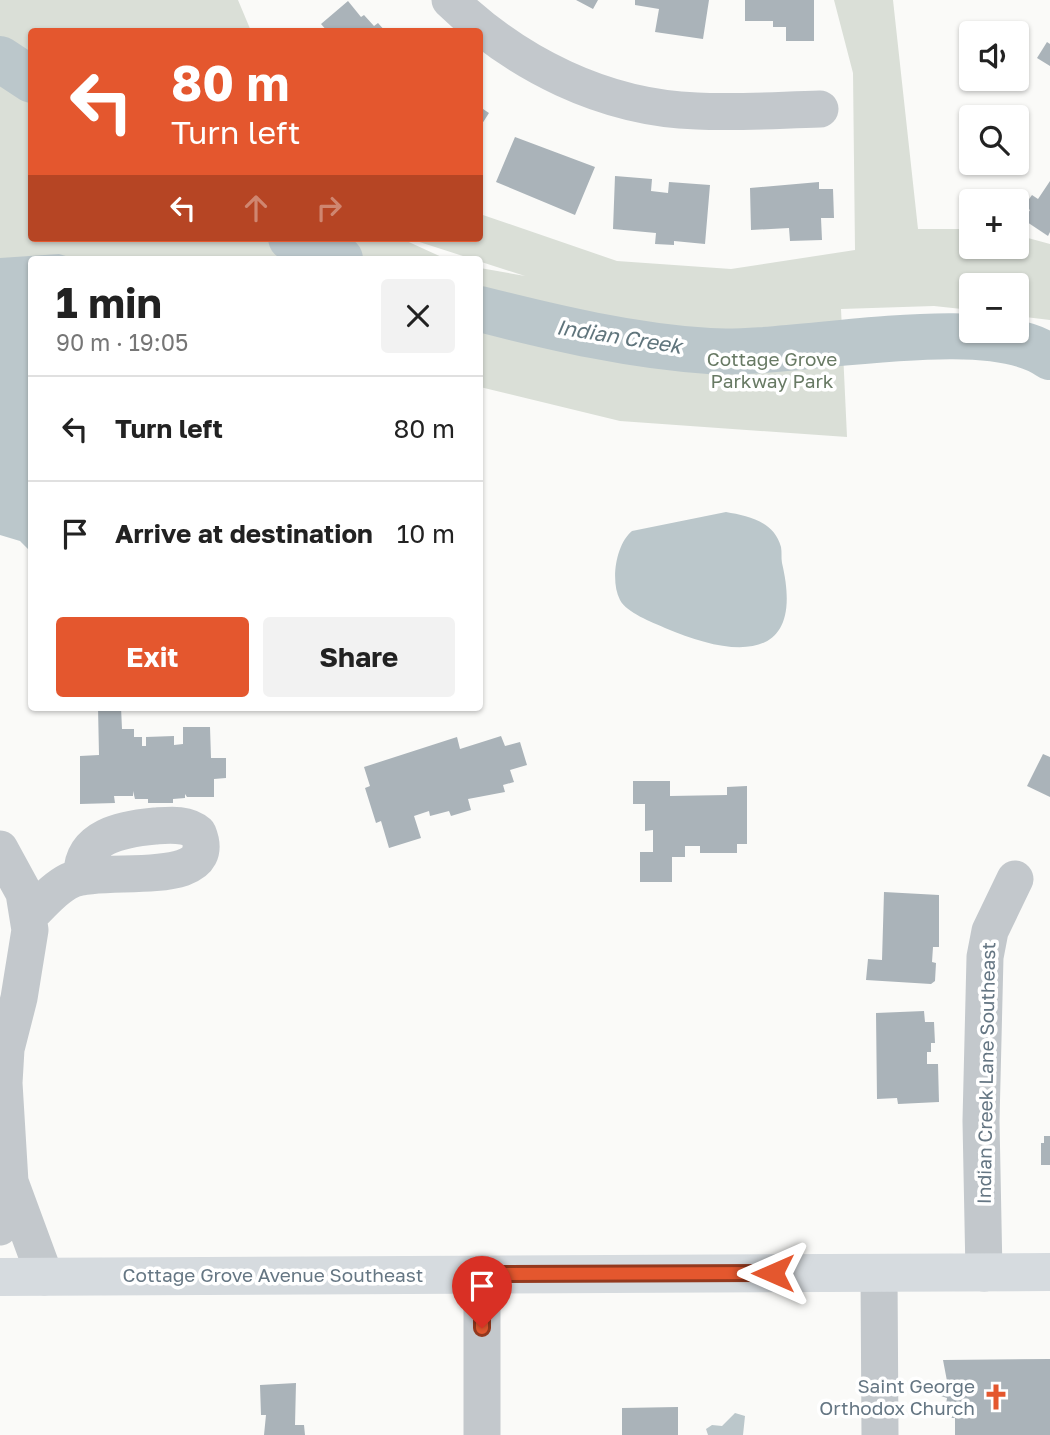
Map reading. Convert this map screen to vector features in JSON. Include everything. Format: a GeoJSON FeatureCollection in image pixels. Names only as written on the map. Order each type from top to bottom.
{"type":"FeatureCollection","features":[{"type":"Feature","properties":{"kind":"main road","name":"Cottage Grove Avenue Southeast"},"geometry":{"type":"LineString","coordinates":[[0,1277],[1050,1272]]}},
{"type":"Feature","properties":{"kind":"street"},"geometry":{"type":"LineString","coordinates":[[450,0],[515,53],[574,85],[635,104],[696,111],[820,109]]}},
{"type":"Feature","properties":{"kind":"street"},"geometry":{"type":"LineString","coordinates":[[0,849],[24,893],[28,917],[27,954],[6,1049],[4,1083],[10,1182],[0,1227]]}},
{"type":"Feature","properties":{"kind":"street"},"geometry":{"type":"LineString","coordinates":[[28,917],[70,880],[82,877]]}},
{"type":"Feature","properties":{"kind":"street","name":"Indian Creek Lane Southeast"},"geometry":{"type":"LineString","coordinates":[[984,1273],[981,1121],[985,957],[990,931],[1015,879]]}},
{"type":"Feature","properties":{"kind":"street"},"geometry":{"type":"LineString","coordinates":[[10,1182],[45,1277]]}},
{"type":"Feature","properties":{"kind":"street"},"geometry":{"type":"LineString","coordinates":[[879,1273],[880,1435]]}},
{"type":"Feature","properties":{"kind":"street"},"geometry":{"type":"LineString","coordinates":[[482,1274],[482,1435]]}},
{"type":"Feature","properties":{"kind":"green space"},"geometry":{"type":"Polygon","coordinates":[[[0,0],[238,0],[250,28],[28,28],[28,242],[409,242],[439,256],[28,256],[28,260],[0,270],[0,0]]]}},
{"type":"Feature","properties":{"kind":"green space","name":"Cottage Grove Parkway Park"},"geometry":{"type":"Polygon","coordinates":[[[834,0],[893,0],[918,229],[959,229],[959,259],[1029,259],[1029,238],[1050,244],[1050,320],[1029,317],[1029,273],[959,273],[959,309],[934,306],[841,309],[847,437],[620,421],[483,388],[483,269],[525,276],[483,262],[483,256],[463,256],[419,242],[483,242],[483,215],[617,261],[731,269],[855,250],[853,73],[834,0]]]}},
{"type":"Feature","properties":{"kind":"shaded area"},"geometry":{"type":"Polygon","coordinates":[[[59,254],[66,256],[30,256],[59,254]]]}},
{"type":"Feature","properties":{"kind":"shaded area"},"geometry":{"type":"Polygon","coordinates":[[[28,256],[28,549],[20,541],[0,535],[0,258],[28,256]]]}},
{"type":"Feature","properties":{"kind":"shaded area"},"geometry":{"type":"Polygon","coordinates":[[[726,512],[759,521],[778,538],[787,596],[784,620],[774,636],[759,645],[716,645],[665,628],[640,617],[623,605],[615,583],[616,563],[626,537],[632,531],[726,512]]]}},
{"type":"Feature","properties":{"kind":"shaded area"},"geometry":{"type":"Polygon","coordinates":[[[735,1413],[745,1416],[743,1435],[708,1435],[706,1429],[712,1425],[722,1426],[735,1413]]]}},
{"type":"Feature","properties":{"kind":"building"},"geometry":{"type":"Polygon","coordinates":[[[576,0],[598,0],[593,9],[576,0]]]}},
{"type":"Feature","properties":{"kind":"building"},"geometry":{"type":"Polygon","coordinates":[[[635,0],[709,0],[703,39],[655,32],[659,9],[635,5],[635,0]]]}},
{"type":"Feature","properties":{"kind":"building"},"geometry":{"type":"Polygon","coordinates":[[[745,0],[814,0],[814,41],[786,41],[786,27],[773,27],[773,21],[745,21],[745,0]]]}},
{"type":"Feature","properties":{"kind":"building"},"geometry":{"type":"Polygon","coordinates":[[[348,1],[361,17],[364,15],[374,26],[378,23],[382,28],[324,28],[321,24],[348,1]]]}},
{"type":"Feature","properties":{"kind":"building"},"geometry":{"type":"Polygon","coordinates":[[[1047,42],[1050,44],[1050,66],[1037,58],[1047,42]]]}},
{"type":"Feature","properties":{"kind":"building"},"geometry":{"type":"Polygon","coordinates":[[[483,109],[489,113],[483,122],[483,109]]]}},
{"type":"Feature","properties":{"kind":"building"},"geometry":{"type":"Polygon","coordinates":[[[515,137],[595,167],[575,215],[496,182],[515,137]]]}},
{"type":"Feature","properties":{"kind":"building"},"geometry":{"type":"Polygon","coordinates":[[[615,176],[652,179],[651,191],[668,193],[669,182],[710,185],[705,244],[674,241],[674,245],[655,244],[656,233],[613,229],[615,176]]]}},
{"type":"Feature","properties":{"kind":"building"},"geometry":{"type":"Polygon","coordinates":[[[1050,181],[1048,236],[1029,223],[1029,199],[1032,195],[1038,199],[1050,181]]]}},
{"type":"Feature","properties":{"kind":"building"},"geometry":{"type":"Polygon","coordinates":[[[819,182],[819,189],[833,189],[834,218],[821,218],[822,240],[790,241],[789,228],[751,230],[750,188],[819,182]]]}},
{"type":"Feature","properties":{"kind":"building"},"geometry":{"type":"Polygon","coordinates":[[[98,711],[121,711],[122,729],[134,729],[134,737],[142,737],[142,746],[146,746],[146,737],[174,736],[174,745],[183,744],[183,727],[210,727],[211,758],[226,758],[226,778],[214,779],[214,797],[187,797],[185,794],[185,798],[173,799],[173,803],[148,803],[148,799],[135,799],[133,791],[133,796],[114,796],[115,803],[80,804],[80,756],[99,755],[98,711]]]}},
{"type":"Feature","properties":{"kind":"building"},"geometry":{"type":"Polygon","coordinates":[[[501,736],[505,746],[520,742],[527,765],[510,770],[514,782],[503,785],[505,792],[468,799],[471,810],[451,816],[449,811],[430,816],[429,811],[414,816],[421,838],[389,848],[381,821],[376,823],[365,788],[370,786],[364,767],[457,737],[460,749],[501,736]]]}},
{"type":"Feature","properties":{"kind":"building"},"geometry":{"type":"Polygon","coordinates":[[[1043,754],[1050,757],[1050,797],[1027,786],[1043,754]]]}},
{"type":"Feature","properties":{"kind":"building"},"geometry":{"type":"Polygon","coordinates":[[[633,781],[670,781],[670,796],[727,795],[727,787],[747,786],[747,844],[737,844],[737,853],[700,853],[700,846],[685,846],[685,857],[672,857],[672,882],[640,882],[640,852],[653,852],[653,830],[645,831],[645,804],[633,804],[633,781]]]}},
{"type":"Feature","properties":{"kind":"building"},"geometry":{"type":"Polygon","coordinates":[[[884,892],[939,895],[939,947],[933,947],[932,962],[936,963],[935,981],[931,984],[866,980],[868,959],[882,960],[884,892]]]}},
{"type":"Feature","properties":{"kind":"building"},"geometry":{"type":"Polygon","coordinates":[[[924,1011],[925,1022],[934,1022],[935,1043],[931,1043],[931,1052],[927,1052],[927,1064],[938,1064],[939,1102],[898,1104],[897,1098],[877,1099],[876,1013],[924,1011]]]}},
{"type":"Feature","properties":{"kind":"building"},"geometry":{"type":"Polygon","coordinates":[[[1044,1136],[1050,1136],[1050,1165],[1041,1165],[1041,1143],[1044,1143],[1044,1136]]]}},
{"type":"Feature","properties":{"kind":"building","name":"Saint George Orthodox Church"},"geometry":{"type":"Polygon","coordinates":[[[1050,1359],[1050,1435],[955,1435],[955,1418],[944,1418],[947,1398],[941,1396],[938,1390],[940,1383],[947,1381],[943,1360],[1050,1359]]]}},
{"type":"Feature","properties":{"kind":"building"},"geometry":{"type":"Polygon","coordinates":[[[296,1383],[295,1425],[304,1425],[305,1435],[264,1435],[266,1415],[261,1415],[260,1385],[296,1383]]]}},
{"type":"Feature","properties":{"kind":"building"},"geometry":{"type":"Polygon","coordinates":[[[678,1407],[678,1435],[622,1435],[622,1408],[678,1407]]]}},
{"type":"Feature","properties":{"kind":"waterway","name":"Indian Creek"},"geometry":{"type":"LineString","coordinates":[[0,59],[28,77]]}},
{"type":"Feature","properties":{"kind":"waterway","name":"Indian Creek"},"geometry":{"type":"LineString","coordinates":[[300,242],[333,256]]}},
{"type":"Feature","properties":{"kind":"waterway","name":"Indian Creek"},"geometry":{"type":"LineString","coordinates":[[483,310],[622,341],[680,349],[745,351],[936,336],[981,338],[1020,344],[1050,357]]}},
{"type":"Feature","properties":{"kind":"place","name":"Saint George Orthodox Church"},"geometry":{"type":"Point","coordinates":[996,1397]}},
{"type":"Feature","properties":{"kind":"route"},"geometry":{"type":"LineString","coordinates":[[482,1328],[482,1274],[773,1273]]}}]}
